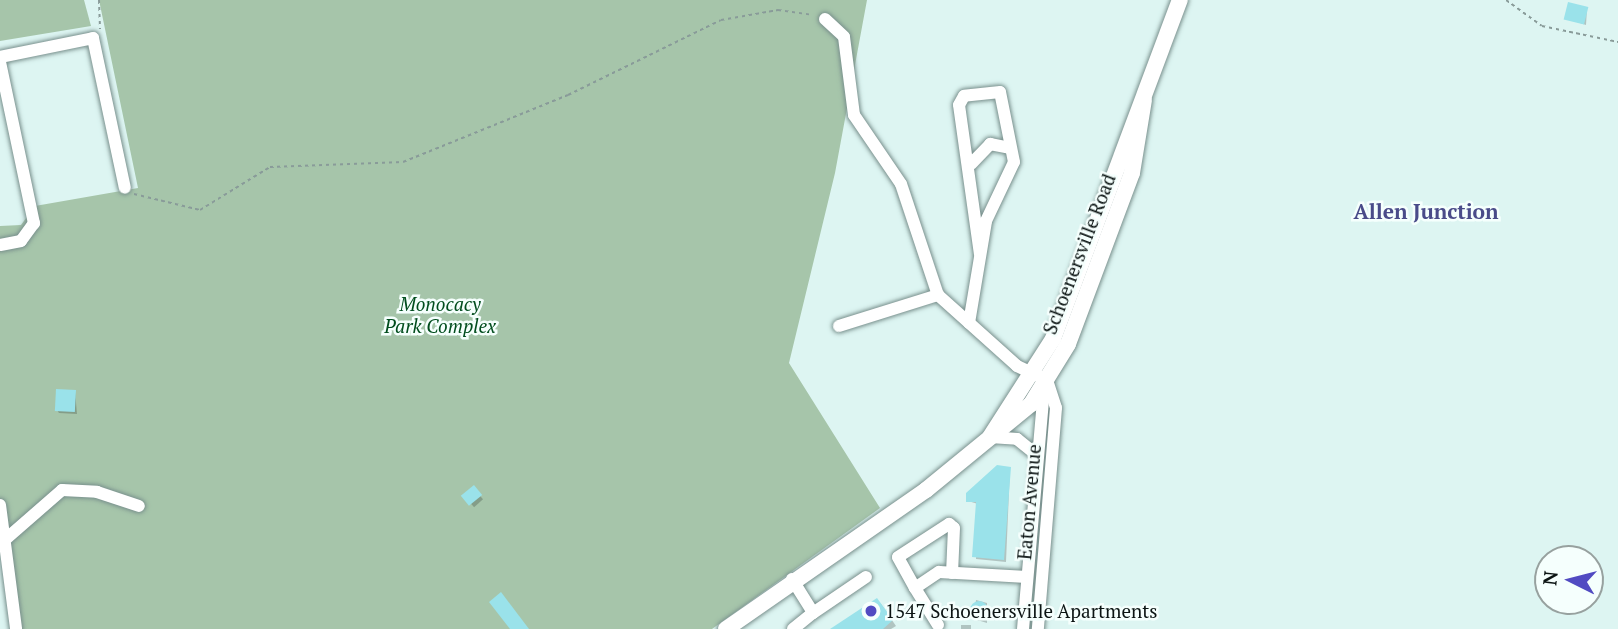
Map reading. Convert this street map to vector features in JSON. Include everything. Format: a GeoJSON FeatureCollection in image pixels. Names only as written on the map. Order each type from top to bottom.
{"type":"FeatureCollection","features":[{"type":"Feature","properties":{"kind":"main road","name":"Schoenersville Road"},"geometry":{"type":"LineString","coordinates":[[990,437],[1053,339],[1180,0]]}},
{"type":"Feature","properties":{"kind":"main road","name":"Schoenersville Road"},"geometry":{"type":"LineString","coordinates":[[727,629],[792,579],[926,489],[1013,421],[1047,380],[1068,344],[1132,173],[1144,100]]}},
{"type":"Feature","properties":{"kind":"street"},"geometry":{"type":"LineString","coordinates":[[825,19],[844,37],[854,116],[905,192],[938,295],[969,323],[1031,371],[1047,380]]}},
{"type":"Feature","properties":{"kind":"street"},"geometry":{"type":"LineString","coordinates":[[0,245],[32,233],[33,204],[0,59],[93,38],[125,188]]}},
{"type":"Feature","properties":{"kind":"street"},"geometry":{"type":"LineString","coordinates":[[969,323],[980,254],[992,205],[1012,170],[1000,92],[964,96],[959,105],[971,164],[980,254]]}},
{"type":"Feature","properties":{"kind":"street"},"geometry":{"type":"LineString","coordinates":[[971,164],[990,144],[1010,148]]}},
{"type":"Feature","properties":{"kind":"street"},"geometry":{"type":"LineString","coordinates":[[839,326],[938,295]]}},
{"type":"Feature","properties":{"kind":"street","name":"Eaton Avenue"},"geometry":{"type":"LineString","coordinates":[[1023,629],[1034,453],[1053,339]]}},
{"type":"Feature","properties":{"kind":"street","name":"Eaton Avenue"},"geometry":{"type":"LineString","coordinates":[[1038,629],[1056,408],[1047,380]]}},
{"type":"Feature","properties":{"kind":"street"},"geometry":{"type":"LineString","coordinates":[[990,437],[1017,439],[1034,453]]}},
{"type":"Feature","properties":{"kind":"street"},"geometry":{"type":"LineString","coordinates":[[5,543],[62,490],[97,492],[139,506]]}},
{"type":"Feature","properties":{"kind":"street"},"geometry":{"type":"LineString","coordinates":[[0,505],[16,629]]}},
{"type":"Feature","properties":{"kind":"street"},"geometry":{"type":"LineString","coordinates":[[938,625],[898,557],[949,524],[954,528],[952,573]]}},
{"type":"Feature","properties":{"kind":"street"},"geometry":{"type":"LineString","coordinates":[[915,588],[939,572],[1027,577]]}},
{"type":"Feature","properties":{"kind":"street"},"geometry":{"type":"LineString","coordinates":[[793,629],[866,577]]}},
{"type":"Feature","properties":{"kind":"street"},"geometry":{"type":"LineString","coordinates":[[792,579],[813,613]]}},
{"type":"Feature","properties":{"kind":"path"},"geometry":{"type":"LineString","coordinates":[[93,38],[101,27],[99,0]]}},
{"type":"Feature","properties":{"kind":"path"},"geometry":{"type":"LineString","coordinates":[[1506,0],[1542,26],[1618,42]]}},
{"type":"Feature","properties":{"kind":"path"},"geometry":{"type":"LineString","coordinates":[[125,188],[200,210],[270,167],[403,162],[568,95],[722,20],[778,10],[825,19]]}},
{"type":"Feature","properties":{"kind":"green space"},"geometry":{"type":"Polygon","coordinates":[[[0,0],[84,0],[91,26],[0,41],[0,0]]]}},
{"type":"Feature","properties":{"kind":"green space","name":"Monocacy Park Complex"},"geometry":{"type":"Polygon","coordinates":[[[99,0],[867,0],[835,173],[789,363],[880,508],[712,629],[17,629],[0,505],[0,226],[21,225],[35,206],[138,188],[99,0]]]}},
{"type":"Feature","properties":{"kind":"building"},"geometry":{"type":"Polygon","coordinates":[[[1568,2],[1588,7],[1584,25],[1564,19],[1568,2]]]}},
{"type":"Feature","properties":{"kind":"building"},"geometry":{"type":"Polygon","coordinates":[[[56,389],[76,390],[75,412],[55,411],[56,389]]]}},
{"type":"Feature","properties":{"kind":"building"},"geometry":{"type":"Polygon","coordinates":[[[997,465],[1011,467],[1004,560],[972,557],[976,502],[966,502],[966,493],[997,465]]]}},
{"type":"Feature","properties":{"kind":"building"},"geometry":{"type":"Polygon","coordinates":[[[474,485],[482,495],[469,506],[461,496],[474,485]]]}},
{"type":"Feature","properties":{"kind":"building"},"geometry":{"type":"Polygon","coordinates":[[[501,592],[529,629],[510,629],[489,602],[501,592]]]}},
{"type":"Feature","properties":{"kind":"building","name":"1547 Schoenersville Apartments"},"geometry":{"type":"Polygon","coordinates":[[[877,598],[893,620],[883,629],[830,629],[877,598]]]}},
{"type":"Feature","properties":{"kind":"building"},"geometry":{"type":"Polygon","coordinates":[[[975,601],[983,601],[988,610],[986,617],[975,619],[970,614],[970,606],[975,601]]]}},
{"type":"Feature","properties":{"kind":"place","name":"1547 Schoenersville Apartments"},"geometry":{"type":"Point","coordinates":[871,611]}},
{"type":"Feature","properties":{"kind":"district","name":"Allen Junction"},"geometry":{"type":"Point","coordinates":[1426,211]}}]}
